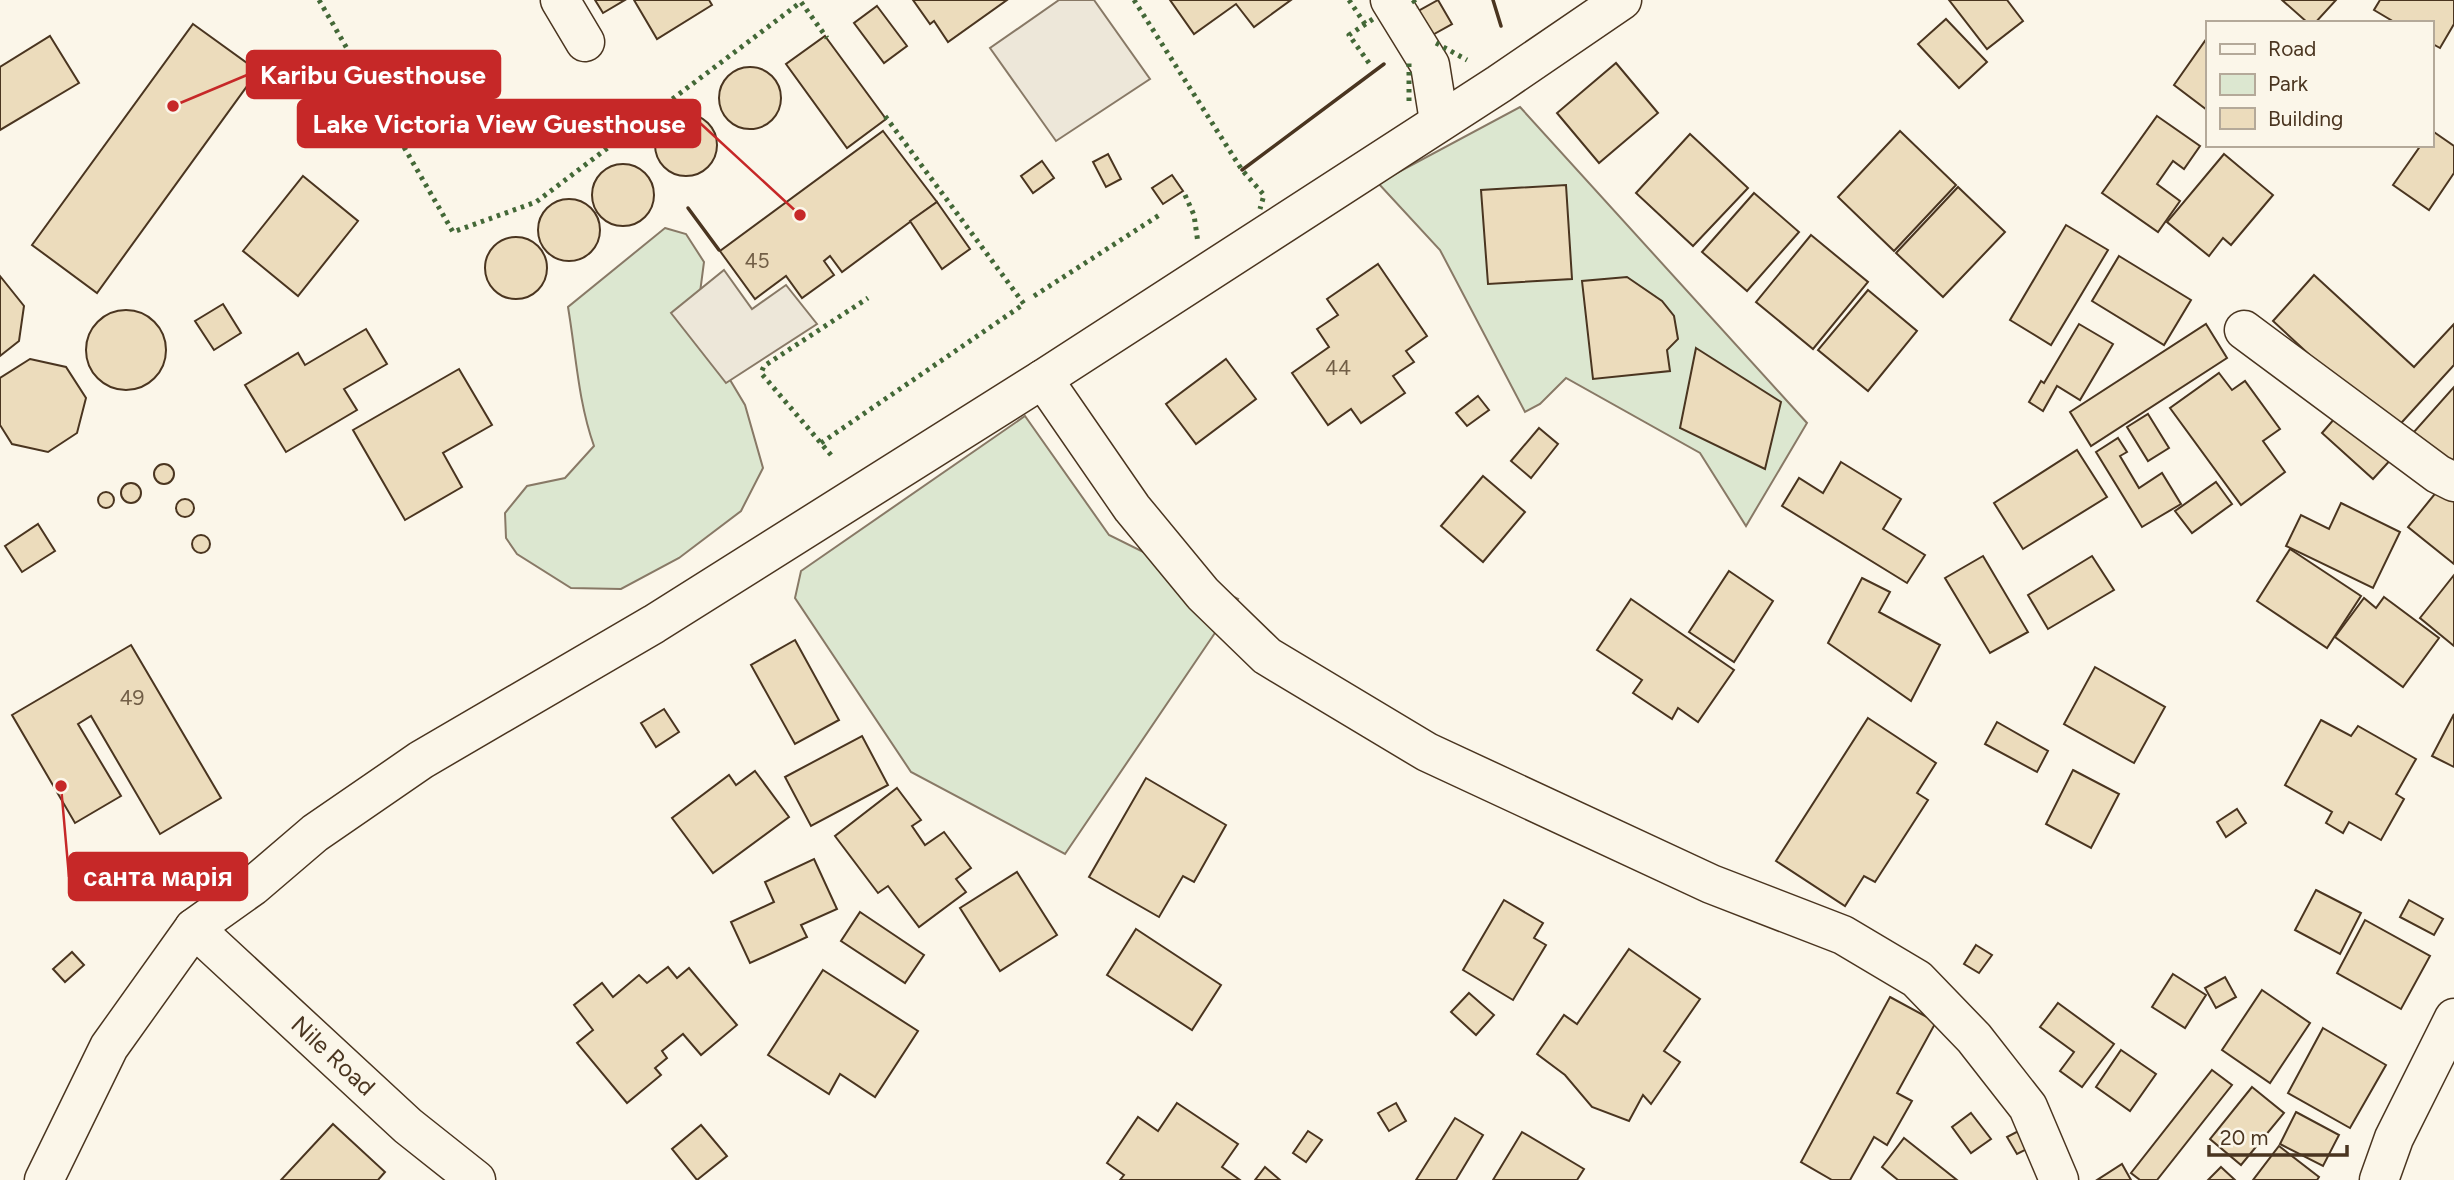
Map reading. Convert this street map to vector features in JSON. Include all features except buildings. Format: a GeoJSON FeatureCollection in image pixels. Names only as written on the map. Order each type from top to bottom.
{"type":"FeatureCollection","features":[{"type":"Feature","properties":{"kind":"street"},"geometry":{"type":"LineString","coordinates":[[560,0],[584,42]]}},
{"type":"Feature","properties":{"kind":"street"},"geometry":{"type":"LineString","coordinates":[[1390,0],[1430,65],[1439,121]]}},
{"type":"Feature","properties":{"kind":"street"},"geometry":{"type":"LineString","coordinates":[[44,1180],[109,1047],[194,928],[253,886],[315,833],[421,760],[654,624],[1043,379],[1622,0]]}},
{"type":"Feature","properties":{"kind":"street"},"geometry":{"type":"LineString","coordinates":[[2244,330],[2438,474],[2454,482]]}},
{"type":"Feature","properties":{"kind":"street"},"geometry":{"type":"LineString","coordinates":[[1043,379],[1132,508],[1203,594],[1267,656],[1427,752],[1712,884],[1843,934],[1917,979],[1973,1038],[2028,1107],[2059,1180]]}},
{"type":"Feature","properties":{"kind":"street","name":"Nile Road"},"geometry":{"type":"LineString","coordinates":[[194,928],[408,1126],[476,1180]]}},
{"type":"Feature","properties":{"kind":"street"},"geometry":{"type":"LineString","coordinates":[[2379,1180],[2394,1138],[2454,1018]]}},
{"type":"Feature","properties":{"kind":"green space"},"geometry":{"type":"Polygon","coordinates":[[[1520,107],[1807,423],[1746,526],[1700,453],[1566,378],[1540,404],[1525,412],[1440,250],[1378,183],[1520,107]]]}},
{"type":"Feature","properties":{"kind":"green space"},"geometry":{"type":"Polygon","coordinates":[[[665,228],[686,234],[704,262],[696,323],[745,405],[763,468],[741,511],[679,558],[621,589],[571,588],[517,554],[506,538],[505,513],[527,486],[565,478],[594,446],[581,395],[568,307],[665,228]]]}},
{"type":"Feature","properties":{"kind":"green space"},"geometry":{"type":"Polygon","coordinates":[[[1025,416],[1109,535],[1238,599],[1065,854],[911,772],[795,598],[801,571],[1025,416]]]}},
{"type":"Feature","properties":{"kind":"shaded area"},"geometry":{"type":"Polygon","coordinates":[[[1059,0],[1094,0],[1150,79],[1056,141],[990,48],[1059,0]]]}},
{"type":"Feature","properties":{"kind":"shaded area"},"geometry":{"type":"Polygon","coordinates":[[[724,270],[752,309],[786,285],[817,324],[726,383],[671,313],[724,270]]]}},
{"type":"Feature","properties":{"kind":"hedge"},"geometry":{"type":"LineString","coordinates":[[319,0],[453,232],[536,202],[801,2],[827,38]]}},
{"type":"Feature","properties":{"kind":"hedge"},"geometry":{"type":"LineString","coordinates":[[1134,0],[1242,170],[1264,195],[1260,209]]}},
{"type":"Feature","properties":{"kind":"hedge"},"geometry":{"type":"LineString","coordinates":[[1349,0],[1365,24]]}},
{"type":"Feature","properties":{"kind":"hedge"},"geometry":{"type":"LineString","coordinates":[[1413,0],[1418,7]]}},
{"type":"Feature","properties":{"kind":"hedge"},"geometry":{"type":"LineString","coordinates":[[1369,63],[1349,35],[1373,19]]}},
{"type":"Feature","properties":{"kind":"hedge"},"geometry":{"type":"LineString","coordinates":[[1436,43],[1467,60]]}},
{"type":"Feature","properties":{"kind":"hedge"},"geometry":{"type":"LineString","coordinates":[[1409,63],[1409,101]]}},
{"type":"Feature","properties":{"kind":"hedge"},"geometry":{"type":"LineString","coordinates":[[821,443],[1024,304],[885,116]]}},
{"type":"Feature","properties":{"kind":"hedge"},"geometry":{"type":"LineString","coordinates":[[1185,195],[1194,215],[1198,243]]}},
{"type":"Feature","properties":{"kind":"hedge"},"geometry":{"type":"LineString","coordinates":[[1034,296],[1161,214]]}},
{"type":"Feature","properties":{"kind":"hedge"},"geometry":{"type":"LineString","coordinates":[[831,455],[761,373],[764,366],[868,298]]}},
{"type":"Feature","properties":{"kind":"wall"},"geometry":{"type":"LineString","coordinates":[[1493,0],[1501,26]]}},
{"type":"Feature","properties":{"kind":"wall"},"geometry":{"type":"LineString","coordinates":[[1242,170],[1384,64]]}},
{"type":"Feature","properties":{"kind":"wall"},"geometry":{"type":"LineString","coordinates":[[688,208],[719,250]]}},
{"type":"Feature","properties":{"kind":"place","name":"Karibu Guesthouse"},"geometry":{"type":"Point","coordinates":[173,106]}},
{"type":"Feature","properties":{"kind":"place","name":"Lake Victoria View Guesthouse"},"geometry":{"type":"Point","coordinates":[800,215]}},
{"type":"Feature","properties":{"kind":"place","name":"санта марія"},"geometry":{"type":"Point","coordinates":[61,786]}}]}
